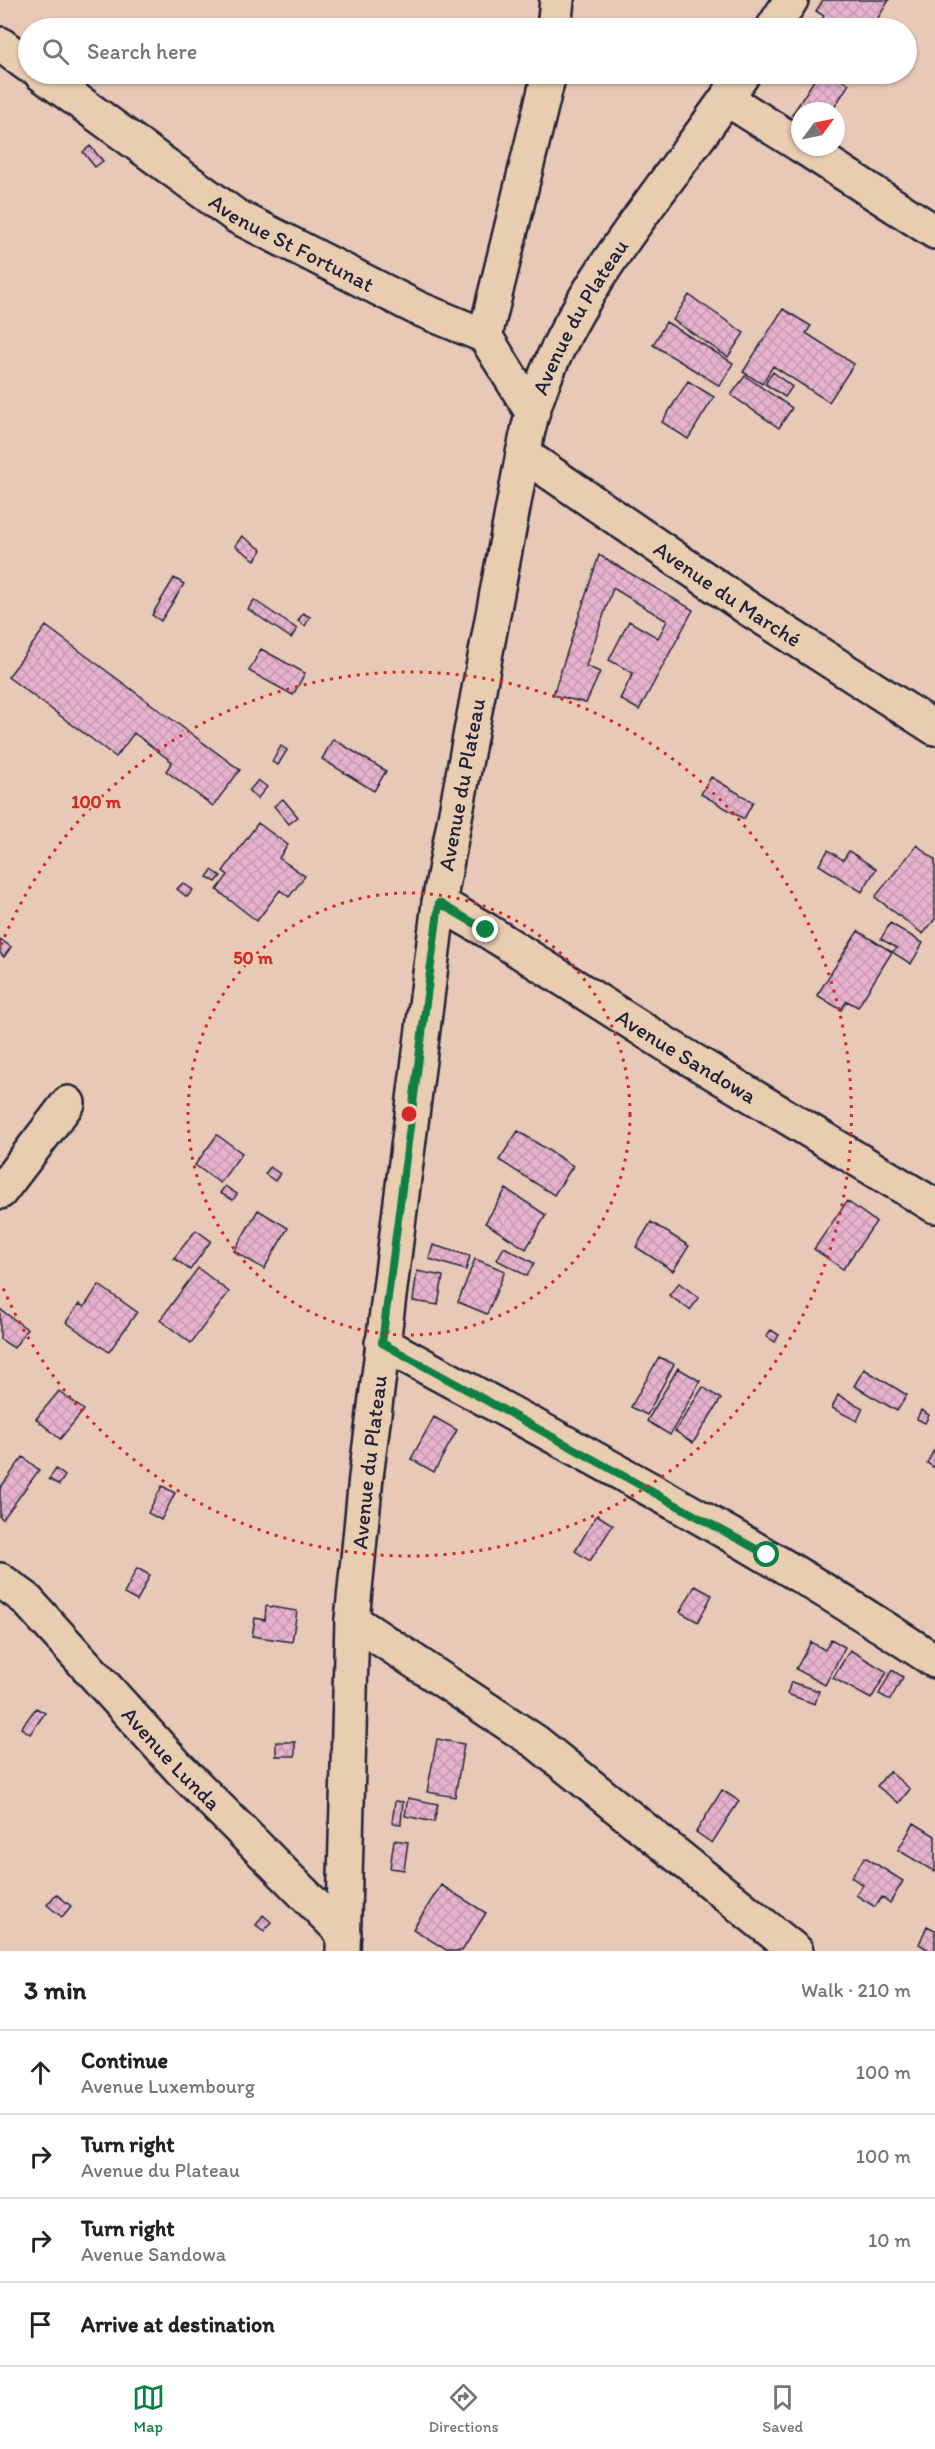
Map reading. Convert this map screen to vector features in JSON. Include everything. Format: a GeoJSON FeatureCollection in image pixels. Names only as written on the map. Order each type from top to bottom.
{"type":"FeatureCollection","features":[{"type":"Feature","properties":{"kind":"street"},"geometry":{"type":"LineString","coordinates":[[555,18],[557,0]]}},
{"type":"Feature","properties":{"kind":"street"},"geometry":{"type":"LineString","coordinates":[[779,18],[791,0]]}},
{"type":"Feature","properties":{"kind":"street"},"geometry":{"type":"LineString","coordinates":[[0,44],[18,58]]}},
{"type":"Feature","properties":{"kind":"street","name":"Avenue St Fortunat"},"geometry":{"type":"LineString","coordinates":[[55,84],[236,216],[417,308],[485,336]]}},
{"type":"Feature","properties":{"kind":"street"},"geometry":{"type":"LineString","coordinates":[[532,412],[485,336],[547,84]]}},
{"type":"Feature","properties":{"kind":"street"},"geometry":{"type":"LineString","coordinates":[[735,86],[791,137]]}},
{"type":"Feature","properties":{"kind":"street","name":"Avenue du Plateau"},"geometry":{"type":"LineString","coordinates":[[344,1942],[352,1620],[382,1343],[439,903],[523,454],[532,412],[557,352],[598,277],[735,86]]}},
{"type":"Feature","properties":{"kind":"street"},"geometry":{"type":"LineString","coordinates":[[817,156],[935,232]]}},
{"type":"Feature","properties":{"kind":"street","name":"Avenue du Marché"},"geometry":{"type":"LineString","coordinates":[[523,454],[746,607],[935,728]]}},
{"type":"Feature","properties":{"kind":"street","name":"Avenue Sandowa"},"geometry":{"type":"LineString","coordinates":[[439,903],[486,930],[684,1056],[935,1206]]}},
{"type":"Feature","properties":{"kind":"street"},"geometry":{"type":"LineString","coordinates":[[0,1192],[68,1103]]}},
{"type":"Feature","properties":{"kind":"street"},"geometry":{"type":"LineString","coordinates":[[382,1343],[767,1555],[871,1618],[935,1661]]}},
{"type":"Feature","properties":{"kind":"street","name":"Avenue Lunda"},"geometry":{"type":"LineString","coordinates":[[0,1580],[25,1598],[179,1768],[344,1942]]}},
{"type":"Feature","properties":{"kind":"street"},"geometry":{"type":"LineString","coordinates":[[352,1620],[536,1742],[796,1951]]}},
{"type":"Feature","properties":{"kind":"building"},"geometry":{"type":"Polygon","coordinates":[[[823,0],[889,0],[878,18],[823,18],[824,16],[816,11],[823,0]]]}},
{"type":"Feature","properties":{"kind":"building"},"geometry":{"type":"Polygon","coordinates":[[[812,84],[849,84],[838,102],[800,102],[812,84]]]}},
{"type":"Feature","properties":{"kind":"building"},"geometry":{"type":"Polygon","coordinates":[[[90,146],[103,161],[95,167],[83,152],[90,146]]]}},
{"type":"Feature","properties":{"kind":"building"},"geometry":{"type":"Polygon","coordinates":[[[689,295],[744,333],[728,357],[673,320],[689,295]]]}},
{"type":"Feature","properties":{"kind":"building"},"geometry":{"type":"Polygon","coordinates":[[[783,309],[811,326],[806,333],[854,364],[829,402],[773,366],[762,384],[743,372],[783,309]]]}},
{"type":"Feature","properties":{"kind":"building"},"geometry":{"type":"Polygon","coordinates":[[[666,322],[733,363],[720,386],[653,345],[666,322]]]}},
{"type":"Feature","properties":{"kind":"building"},"geometry":{"type":"Polygon","coordinates":[[[773,372],[792,387],[785,397],[765,384],[773,372]]]}},
{"type":"Feature","properties":{"kind":"building"},"geometry":{"type":"Polygon","coordinates":[[[745,376],[792,408],[779,428],[731,395],[745,376]]]}},
{"type":"Feature","properties":{"kind":"building"},"geometry":{"type":"Polygon","coordinates":[[[688,381],[714,397],[688,439],[662,422],[688,381]]]}},
{"type":"Feature","properties":{"kind":"building"},"geometry":{"type":"Polygon","coordinates":[[[242,536],[262,550],[255,560],[235,546],[242,536]]]}},
{"type":"Feature","properties":{"kind":"building"},"geometry":{"type":"Polygon","coordinates":[[[599,555],[693,610],[639,710],[620,699],[633,673],[609,660],[629,621],[658,638],[667,621],[613,588],[586,666],[600,672],[586,703],[553,695],[599,555]]]}},
{"type":"Feature","properties":{"kind":"building"},"geometry":{"type":"Polygon","coordinates":[[[174,578],[184,584],[161,621],[152,615],[174,578]]]}},
{"type":"Feature","properties":{"kind":"building"},"geometry":{"type":"Polygon","coordinates":[[[254,600],[297,629],[291,638],[248,609],[254,600]]]}},
{"type":"Feature","properties":{"kind":"building"},"geometry":{"type":"Polygon","coordinates":[[[303,613],[310,617],[305,626],[298,621],[303,613]]]}},
{"type":"Feature","properties":{"kind":"building"},"geometry":{"type":"Polygon","coordinates":[[[46,626],[240,770],[213,806],[166,771],[172,762],[134,733],[116,757],[8,677],[46,626]]]}},
{"type":"Feature","properties":{"kind":"building"},"geometry":{"type":"Polygon","coordinates":[[[261,649],[305,673],[293,695],[249,671],[261,649]]]}},
{"type":"Feature","properties":{"kind":"building"},"geometry":{"type":"Polygon","coordinates":[[[333,739],[386,771],[374,791],[322,759],[333,739]]]}},
{"type":"Feature","properties":{"kind":"building"},"geometry":{"type":"Polygon","coordinates":[[[281,746],[287,750],[278,765],[272,762],[281,746]]]}},
{"type":"Feature","properties":{"kind":"building"},"geometry":{"type":"Polygon","coordinates":[[[711,777],[753,802],[744,819],[701,794],[711,777]]]}},
{"type":"Feature","properties":{"kind":"building"},"geometry":{"type":"Polygon","coordinates":[[[258,780],[267,787],[257,799],[249,791],[258,780]]]}},
{"type":"Feature","properties":{"kind":"building"},"geometry":{"type":"Polygon","coordinates":[[[283,799],[298,817],[289,824],[274,806],[283,799]]]}},
{"type":"Feature","properties":{"kind":"building"},"geometry":{"type":"Polygon","coordinates":[[[258,823],[288,845],[279,858],[305,876],[289,897],[280,890],[257,921],[217,890],[228,875],[223,871],[258,823]]]}},
{"type":"Feature","properties":{"kind":"building"},"geometry":{"type":"Polygon","coordinates":[[[917,845],[935,860],[935,919],[923,934],[875,897],[917,845]]]}},
{"type":"Feature","properties":{"kind":"building"},"geometry":{"type":"Polygon","coordinates":[[[828,850],[843,860],[849,851],[876,869],[862,892],[819,865],[828,850]]]}},
{"type":"Feature","properties":{"kind":"building"},"geometry":{"type":"Polygon","coordinates":[[[212,870],[221,876],[216,882],[207,877],[212,870]]]}},
{"type":"Feature","properties":{"kind":"building"},"geometry":{"type":"Polygon","coordinates":[[[183,883],[193,890],[187,897],[177,889],[183,883]]]}},
{"type":"Feature","properties":{"kind":"building"},"geometry":{"type":"Polygon","coordinates":[[[890,923],[923,943],[911,964],[892,952],[897,948],[881,939],[890,923]]]}},
{"type":"Feature","properties":{"kind":"building"},"geometry":{"type":"Polygon","coordinates":[[[858,931],[892,952],[858,1007],[847,1001],[841,1010],[817,995],[858,931]]]}},
{"type":"Feature","properties":{"kind":"building"},"geometry":{"type":"Polygon","coordinates":[[[0,939],[11,947],[4,957],[0,953],[0,939]]]}},
{"type":"Feature","properties":{"kind":"building"},"geometry":{"type":"Polygon","coordinates":[[[518,1131],[573,1166],[554,1195],[499,1160],[518,1131]]]}},
{"type":"Feature","properties":{"kind":"building"},"geometry":{"type":"Polygon","coordinates":[[[217,1135],[242,1153],[220,1183],[195,1165],[217,1135]]]}},
{"type":"Feature","properties":{"kind":"building"},"geometry":{"type":"Polygon","coordinates":[[[270,1167],[280,1174],[275,1181],[265,1174],[270,1167]]]}},
{"type":"Feature","properties":{"kind":"building"},"geometry":{"type":"Polygon","coordinates":[[[225,1186],[237,1194],[233,1200],[220,1193],[225,1186]]]}},
{"type":"Feature","properties":{"kind":"building"},"geometry":{"type":"Polygon","coordinates":[[[506,1189],[546,1215],[526,1249],[485,1223],[506,1189]]]}},
{"type":"Feature","properties":{"kind":"building"},"geometry":{"type":"Polygon","coordinates":[[[847,1201],[876,1222],[843,1269],[814,1249],[847,1201]]]}},
{"type":"Feature","properties":{"kind":"building"},"geometry":{"type":"Polygon","coordinates":[[[258,1210],[288,1228],[264,1269],[234,1251],[258,1210]]]}},
{"type":"Feature","properties":{"kind":"building"},"geometry":{"type":"Polygon","coordinates":[[[651,1222],[689,1246],[673,1271],[636,1247],[651,1222]]]}},
{"type":"Feature","properties":{"kind":"building"},"geometry":{"type":"Polygon","coordinates":[[[196,1230],[211,1241],[190,1270],[174,1258],[196,1230]]]}},
{"type":"Feature","properties":{"kind":"building"},"geometry":{"type":"Polygon","coordinates":[[[433,1245],[470,1256],[466,1270],[429,1259],[433,1245]]]}},
{"type":"Feature","properties":{"kind":"building"},"geometry":{"type":"Polygon","coordinates":[[[504,1247],[534,1263],[527,1276],[497,1260],[504,1247]]]}},
{"type":"Feature","properties":{"kind":"building"},"geometry":{"type":"Polygon","coordinates":[[[475,1259],[505,1271],[487,1314],[458,1302],[475,1259]]]}},
{"type":"Feature","properties":{"kind":"building"},"geometry":{"type":"Polygon","coordinates":[[[198,1268],[229,1292],[191,1343],[160,1320],[198,1268]]]}},
{"type":"Feature","properties":{"kind":"building"},"geometry":{"type":"Polygon","coordinates":[[[417,1271],[443,1276],[438,1305],[413,1301],[417,1271]]]}},
{"type":"Feature","properties":{"kind":"building"},"geometry":{"type":"Polygon","coordinates":[[[679,1283],[699,1298],[690,1310],[669,1295],[679,1283]]]}},
{"type":"Feature","properties":{"kind":"building"},"geometry":{"type":"Polygon","coordinates":[[[99,1285],[137,1312],[109,1352],[66,1322],[79,1304],[84,1307],[99,1285]]]}},
{"type":"Feature","properties":{"kind":"building"},"geometry":{"type":"Polygon","coordinates":[[[0,1309],[27,1329],[14,1348],[0,1339],[0,1309]]]}},
{"type":"Feature","properties":{"kind":"building"},"geometry":{"type":"Polygon","coordinates":[[[771,1330],[779,1335],[775,1342],[766,1336],[771,1330]]]}},
{"type":"Feature","properties":{"kind":"building"},"geometry":{"type":"Polygon","coordinates":[[[659,1357],[674,1364],[647,1415],[631,1407],[659,1357]]]}},
{"type":"Feature","properties":{"kind":"building"},"geometry":{"type":"Polygon","coordinates":[[[678,1368],[700,1381],[670,1435],[647,1421],[678,1368]]]}},
{"type":"Feature","properties":{"kind":"building"},"geometry":{"type":"Polygon","coordinates":[[[864,1369],[907,1395],[897,1411],[854,1386],[864,1369]]]}},
{"type":"Feature","properties":{"kind":"building"},"geometry":{"type":"Polygon","coordinates":[[[703,1387],[721,1399],[693,1443],[675,1431],[703,1387]]]}},
{"type":"Feature","properties":{"kind":"building"},"geometry":{"type":"Polygon","coordinates":[[[59,1391],[84,1410],[60,1439],[36,1419],[59,1391]]]}},
{"type":"Feature","properties":{"kind":"building"},"geometry":{"type":"Polygon","coordinates":[[[838,1395],[863,1408],[857,1421],[832,1408],[838,1395]]]}},
{"type":"Feature","properties":{"kind":"building"},"geometry":{"type":"Polygon","coordinates":[[[921,1410],[929,1415],[925,1423],[917,1419],[921,1410]]]}},
{"type":"Feature","properties":{"kind":"building"},"geometry":{"type":"Polygon","coordinates":[[[434,1417],[457,1430],[434,1472],[411,1459],[434,1417]]]}},
{"type":"Feature","properties":{"kind":"building"},"geometry":{"type":"Polygon","coordinates":[[[935,1448],[935,1468],[927,1463],[935,1448]]]}},
{"type":"Feature","properties":{"kind":"building"},"geometry":{"type":"Polygon","coordinates":[[[23,1457],[39,1470],[3,1519],[0,1517],[0,1488],[23,1457]]]}},
{"type":"Feature","properties":{"kind":"building"},"geometry":{"type":"Polygon","coordinates":[[[56,1469],[65,1476],[59,1485],[49,1479],[56,1469]]]}},
{"type":"Feature","properties":{"kind":"building"},"geometry":{"type":"Polygon","coordinates":[[[162,1486],[175,1493],[161,1520],[148,1513],[162,1486]]]}},
{"type":"Feature","properties":{"kind":"building"},"geometry":{"type":"Polygon","coordinates":[[[597,1515],[613,1525],[590,1561],[575,1551],[597,1515]]]}},
{"type":"Feature","properties":{"kind":"building"},"geometry":{"type":"Polygon","coordinates":[[[137,1568],[150,1575],[137,1601],[124,1594],[137,1568]]]}},
{"type":"Feature","properties":{"kind":"building"},"geometry":{"type":"Polygon","coordinates":[[[695,1586],[712,1595],[698,1622],[680,1612],[695,1586]]]}},
{"type":"Feature","properties":{"kind":"building"},"geometry":{"type":"Polygon","coordinates":[[[266,1606],[297,1611],[292,1642],[252,1636],[255,1618],[265,1620],[266,1606]]]}},
{"type":"Feature","properties":{"kind":"building"},"geometry":{"type":"Polygon","coordinates":[[[831,1639],[845,1647],[825,1685],[796,1669],[811,1642],[825,1650],[831,1639]]]}},
{"type":"Feature","properties":{"kind":"building"},"geometry":{"type":"Polygon","coordinates":[[[850,1650],[887,1672],[871,1699],[833,1678],[850,1650]]]}},
{"type":"Feature","properties":{"kind":"building"},"geometry":{"type":"Polygon","coordinates":[[[892,1670],[903,1677],[890,1700],[879,1694],[892,1670]]]}},
{"type":"Feature","properties":{"kind":"building"},"geometry":{"type":"Polygon","coordinates":[[[791,1682],[819,1691],[815,1704],[787,1694],[791,1682]]]}},
{"type":"Feature","properties":{"kind":"building"},"geometry":{"type":"Polygon","coordinates":[[[36,1708],[45,1713],[30,1734],[21,1728],[36,1708]]]}},
{"type":"Feature","properties":{"kind":"building"},"geometry":{"type":"Polygon","coordinates":[[[437,1739],[464,1744],[455,1797],[427,1792],[437,1739]]]}},
{"type":"Feature","properties":{"kind":"building"},"geometry":{"type":"Polygon","coordinates":[[[276,1742],[295,1742],[295,1756],[276,1756],[276,1742]]]}},
{"type":"Feature","properties":{"kind":"building"},"geometry":{"type":"Polygon","coordinates":[[[889,1771],[910,1789],[899,1803],[877,1786],[889,1771]]]}},
{"type":"Feature","properties":{"kind":"building"},"geometry":{"type":"Polygon","coordinates":[[[722,1790],[739,1801],[712,1843],[696,1832],[722,1790]]]}},
{"type":"Feature","properties":{"kind":"building"},"geometry":{"type":"Polygon","coordinates":[[[408,1798],[438,1804],[434,1822],[405,1816],[408,1798]]]}},
{"type":"Feature","properties":{"kind":"building"},"geometry":{"type":"Polygon","coordinates":[[[395,1801],[403,1802],[401,1824],[392,1823],[395,1801]]]}},
{"type":"Feature","properties":{"kind":"building"},"geometry":{"type":"Polygon","coordinates":[[[914,1823],[935,1836],[935,1872],[898,1850],[914,1823]]]}},
{"type":"Feature","properties":{"kind":"building"},"geometry":{"type":"Polygon","coordinates":[[[394,1840],[408,1842],[404,1870],[390,1868],[394,1840]]]}},
{"type":"Feature","properties":{"kind":"building"},"geometry":{"type":"Polygon","coordinates":[[[865,1857],[903,1881],[890,1903],[882,1897],[875,1907],[856,1895],[863,1885],[851,1877],[865,1857]]]}},
{"type":"Feature","properties":{"kind":"building"},"geometry":{"type":"Polygon","coordinates":[[[441,1885],[486,1913],[462,1951],[448,1951],[413,1929],[441,1885]]]}},
{"type":"Feature","properties":{"kind":"building"},"geometry":{"type":"Polygon","coordinates":[[[56,1894],[71,1906],[62,1917],[47,1905],[56,1894]]]}},
{"type":"Feature","properties":{"kind":"building"},"geometry":{"type":"Polygon","coordinates":[[[263,1915],[271,1922],[264,1931],[256,1925],[263,1915]]]}},
{"type":"Feature","properties":{"kind":"building"},"geometry":{"type":"Polygon","coordinates":[[[927,1926],[935,1930],[935,1951],[930,1951],[919,1944],[927,1926]]]}},
{"type":"Feature","properties":{"kind":"route"},"geometry":{"type":"LineString","coordinates":[[486,930],[439,903],[382,1343],[767,1555]]}}]}
